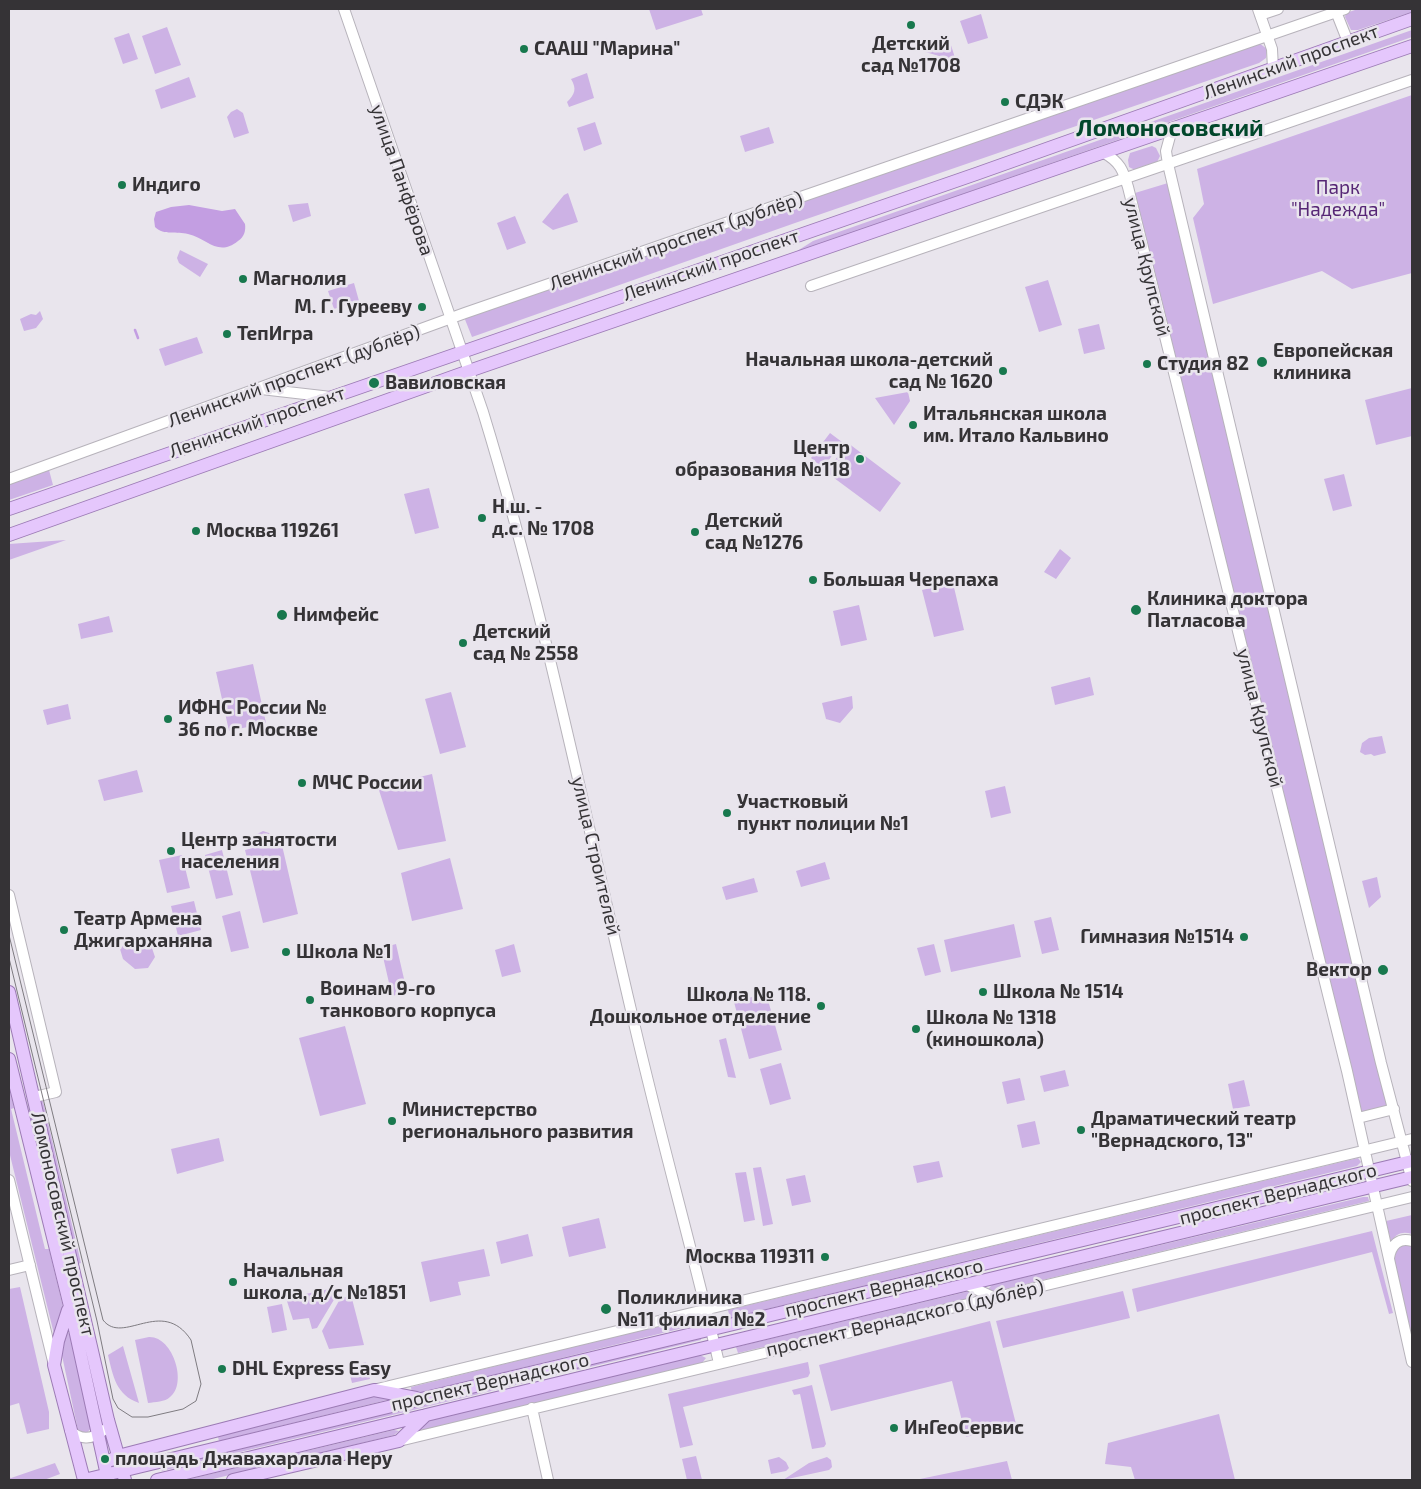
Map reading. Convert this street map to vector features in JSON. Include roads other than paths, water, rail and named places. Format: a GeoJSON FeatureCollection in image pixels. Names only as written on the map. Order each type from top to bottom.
{"type":"FeatureCollection","features":[{"type":"Feature","properties":{"kind":"main road","name":"Ленинский проспект"},"geometry":{"type":"LineString","coordinates":[[9,509],[1412,19]]}},
{"type":"Feature","properties":{"kind":"main road","name":"Ленинский проспект"},"geometry":{"type":"LineString","coordinates":[[9,535],[469,371],[1412,46]]}},
{"type":"Feature","properties":{"kind":"main road","name":"Ломоносовский проспект"},"geometry":{"type":"LineString","coordinates":[[9,992],[108,1420],[118,1456]]}},
{"type":"Feature","properties":{"kind":"main road"},"geometry":{"type":"LineString","coordinates":[[9,1061],[14,1068],[20,1068],[24,1065],[25,1060]]}},
{"type":"Feature","properties":{"kind":"main road","name":"Ломоносовский проспект"},"geometry":{"type":"LineString","coordinates":[[9,1061],[69,1302],[106,1473]]}},
{"type":"Feature","properties":{"kind":"main road","name":"проспект Вернадского"},"geometry":{"type":"LineString","coordinates":[[124,1475],[420,1399],[1410,1162]]}},
{"type":"Feature","properties":{"kind":"main road","name":"проспект Вернадского"},"geometry":{"type":"LineString","coordinates":[[157,1480],[715,1344],[1412,1178]]}},
{"type":"Feature","properties":{"kind":"main road"},"geometry":{"type":"LineString","coordinates":[[69,1302],[58,1341],[54,1365],[84,1480],[106,1473],[124,1475],[118,1456]]}},
{"type":"Feature","properties":{"kind":"main road"},"geometry":{"type":"LineString","coordinates":[[106,1473],[118,1456],[374,1390],[420,1399]]}},
{"type":"Feature","properties":{"kind":"main road"},"geometry":{"type":"LineString","coordinates":[[399,1441],[426,1415]]}},
{"type":"Feature","properties":{"kind":"main road","name":"проспект Вернадского (дублёр)"},"geometry":{"type":"LineString","coordinates":[[233,1480],[399,1441]]}},
{"type":"Feature","properties":{"kind":"street","name":"улица Панфёрова"},"geometry":{"type":"LineString","coordinates":[[344,9],[462,352]]}},
{"type":"Feature","properties":{"kind":"street"},"geometry":{"type":"LineString","coordinates":[[1273,69],[1272,49],[1259,12],[1278,9]]}},
{"type":"Feature","properties":{"kind":"street","name":"Ленинский проспект (дублёр)"},"geometry":{"type":"LineString","coordinates":[[9,479],[451,318],[1339,10]]}},
{"type":"Feature","properties":{"kind":"street"},"geometry":{"type":"LineString","coordinates":[[1339,10],[1348,42]]}},
{"type":"Feature","properties":{"kind":"street"},"geometry":{"type":"LineString","coordinates":[[811,286],[1231,144],[1412,80]]}},
{"type":"Feature","properties":{"kind":"street","name":"улица Крупской"},"geometry":{"type":"LineString","coordinates":[[1172,129],[1166,151],[1168,164],[1394,1110],[1407,1140],[1412,1178]]}},
{"type":"Feature","properties":{"kind":"street","name":"улица Крупской"},"geometry":{"type":"LineString","coordinates":[[1104,153],[1117,160],[1126,178],[1366,1150],[1412,1362]]}},
{"type":"Feature","properties":{"kind":"street","name":"улица Строителей"},"geometry":{"type":"LineString","coordinates":[[462,352],[503,479],[596,852],[631,1010],[707,1308],[719,1363]]}},
{"type":"Feature","properties":{"kind":"street"},"geometry":{"type":"LineString","coordinates":[[258,389],[332,397]]}},
{"type":"Feature","properties":{"kind":"street"},"geometry":{"type":"LineString","coordinates":[[9,895],[56,1092],[34,1097]]}},
{"type":"Feature","properties":{"kind":"street"},"geometry":{"type":"LineString","coordinates":[[1358,1118],[1394,1110]]}},
{"type":"Feature","properties":{"kind":"street"},"geometry":{"type":"LineString","coordinates":[[374,1390],[1407,1140]]}},
{"type":"Feature","properties":{"kind":"street"},"geometry":{"type":"LineString","coordinates":[[9,1180],[54,1365]]}},
{"type":"Feature","properties":{"kind":"street","name":"проспект Вернадского (дублёр)"},"geometry":{"type":"LineString","coordinates":[[399,1441],[1412,1197]]}},
{"type":"Feature","properties":{"kind":"street"},"geometry":{"type":"LineString","coordinates":[[1389,1258],[1393,1246],[1398,1242],[1404,1240],[1412,1241]]}},
{"type":"Feature","properties":{"kind":"street"},"geometry":{"type":"LineString","coordinates":[[9,1270],[30,1265]]}},
{"type":"Feature","properties":{"kind":"street"},"geometry":{"type":"LineString","coordinates":[[965,1284],[992,1297]]}},
{"type":"Feature","properties":{"kind":"street"},"geometry":{"type":"LineString","coordinates":[[532,1408],[548,1480]]}},
{"type":"Feature","properties":{"kind":"street"},"geometry":{"type":"LineString","coordinates":[[70,1430],[78,1437],[97,1435],[107,1426],[108,1420]]}},
{"type":"Feature","properties":{"kind":"waterway"},"geometry":{"type":"LineString","coordinates":[[135,330],[138,338]]}},
{"type":"Feature","properties":{"kind":"tram line"},"geometry":{"type":"LineString","coordinates":[[9,935],[103,1320],[111,1327],[121,1328],[156,1321],[168,1322],[180,1328],[191,1340],[201,1384],[196,1401],[183,1409],[148,1417],[132,1417],[118,1408],[113,1399],[97,1321],[9,958]]}},
{"type":"Feature","properties":{"kind":"place","name":"Детский сад №1708"},"geometry":{"type":"Point","coordinates":[911,25]}},
{"type":"Feature","properties":{"kind":"place","name":"СААШ \"Марина\""},"geometry":{"type":"Point","coordinates":[524,49]}},
{"type":"Feature","properties":{"kind":"place","name":"СДЭК"},"geometry":{"type":"Point","coordinates":[1005,102]}},
{"type":"Feature","properties":{"kind":"place","name":"Индиго"},"geometry":{"type":"Point","coordinates":[122,185]}},
{"type":"Feature","properties":{"kind":"place","name":"Магнолия"},"geometry":{"type":"Point","coordinates":[243,279]}},
{"type":"Feature","properties":{"kind":"place","name":"М. Г. Гурееву"},"geometry":{"type":"Point","coordinates":[422,307]}},
{"type":"Feature","properties":{"kind":"place","name":"ТепИгра"},"geometry":{"type":"Point","coordinates":[227,334]}},
{"type":"Feature","properties":{"kind":"place","name":"Европейская клиника"},"geometry":{"type":"Point","coordinates":[1262,362]}},
{"type":"Feature","properties":{"kind":"place","name":"Студия 82"},"geometry":{"type":"Point","coordinates":[1147,364]}},
{"type":"Feature","properties":{"kind":"place","name":"Начальная школа-детский сад № 1620"},"geometry":{"type":"Point","coordinates":[1003,371]}},
{"type":"Feature","properties":{"kind":"place","name":"Вавиловская"},"geometry":{"type":"Point","coordinates":[374,383]}},
{"type":"Feature","properties":{"kind":"place","name":"Итальянская школа им. Итало Кальвино"},"geometry":{"type":"Point","coordinates":[913,425]}},
{"type":"Feature","properties":{"kind":"place","name":"Центр образования №118"},"geometry":{"type":"Point","coordinates":[860,459]}},
{"type":"Feature","properties":{"kind":"place","name":"Н.ш. - д.с. № 1708"},"geometry":{"type":"Point","coordinates":[482,518]}},
{"type":"Feature","properties":{"kind":"place","name":"Москва 119261"},"geometry":{"type":"Point","coordinates":[196,531]}},
{"type":"Feature","properties":{"kind":"place","name":"Детский сад №1276"},"geometry":{"type":"Point","coordinates":[695,532]}},
{"type":"Feature","properties":{"kind":"place","name":"Большая Черепаха"},"geometry":{"type":"Point","coordinates":[813,580]}},
{"type":"Feature","properties":{"kind":"place","name":"Клиника доктора Патласова"},"geometry":{"type":"Point","coordinates":[1136,610]}},
{"type":"Feature","properties":{"kind":"place","name":"Нимфейс"},"geometry":{"type":"Point","coordinates":[282,615]}},
{"type":"Feature","properties":{"kind":"place","name":"Детский сад № 2558"},"geometry":{"type":"Point","coordinates":[463,643]}},
{"type":"Feature","properties":{"kind":"place","name":"ИФНС России № 36 по г. Москве"},"geometry":{"type":"Point","coordinates":[168,719]}},
{"type":"Feature","properties":{"kind":"place","name":"МЧС России"},"geometry":{"type":"Point","coordinates":[302,783]}},
{"type":"Feature","properties":{"kind":"place","name":"Участковый пункт полиции №1"},"geometry":{"type":"Point","coordinates":[727,813]}},
{"type":"Feature","properties":{"kind":"place","name":"Центр занятости населения"},"geometry":{"type":"Point","coordinates":[171,851]}},
{"type":"Feature","properties":{"kind":"place","name":"Театр Армена Джигарханяна"},"geometry":{"type":"Point","coordinates":[64,930]}},
{"type":"Feature","properties":{"kind":"place","name":"Гимназия №1514"},"geometry":{"type":"Point","coordinates":[1244,937]}},
{"type":"Feature","properties":{"kind":"place","name":"Школа №1"},"geometry":{"type":"Point","coordinates":[286,952]}},
{"type":"Feature","properties":{"kind":"place","name":"Вектор"},"geometry":{"type":"Point","coordinates":[1383,970]}},
{"type":"Feature","properties":{"kind":"place","name":"Школа № 1514"},"geometry":{"type":"Point","coordinates":[983,992]}},
{"type":"Feature","properties":{"kind":"place","name":"Воинам 9-го танкового корпуса"},"geometry":{"type":"Point","coordinates":[310,1000]}},
{"type":"Feature","properties":{"kind":"place","name":"Школа № 118. Дошкольное отделение"},"geometry":{"type":"Point","coordinates":[821,1006]}},
{"type":"Feature","properties":{"kind":"place","name":"Школа № 1318 (киношкола)"},"geometry":{"type":"Point","coordinates":[916,1029]}},
{"type":"Feature","properties":{"kind":"place","name":"Министерство регионального развития"},"geometry":{"type":"Point","coordinates":[392,1121]}},
{"type":"Feature","properties":{"kind":"place","name":"Драматический театр \"Вернадского, 13\""},"geometry":{"type":"Point","coordinates":[1081,1130]}},
{"type":"Feature","properties":{"kind":"place","name":"Москва 119311"},"geometry":{"type":"Point","coordinates":[825,1257]}},
{"type":"Feature","properties":{"kind":"place","name":"Начальная школа, д/с №1851"},"geometry":{"type":"Point","coordinates":[233,1282]}},
{"type":"Feature","properties":{"kind":"place","name":"Поликлиника №11 филиал №2"},"geometry":{"type":"Point","coordinates":[606,1309]}},
{"type":"Feature","properties":{"kind":"place","name":"DHL Express Easy"},"geometry":{"type":"Point","coordinates":[222,1369]}},
{"type":"Feature","properties":{"kind":"place","name":"ИнГеоСервис"},"geometry":{"type":"Point","coordinates":[894,1428]}},
{"type":"Feature","properties":{"kind":"place","name":"площадь Джавахарлала Неру"},"geometry":{"type":"Point","coordinates":[105,1459]}},
{"type":"Feature","properties":{"kind":"district","name":"Ломоносовский"},"geometry":{"type":"Point","coordinates":[1170,128]}},
{"type":"Feature","properties":{"kind":"park label","name":"Парк \"Надежда\""},"geometry":{"type":"Point","coordinates":[1338,199]}}]}
